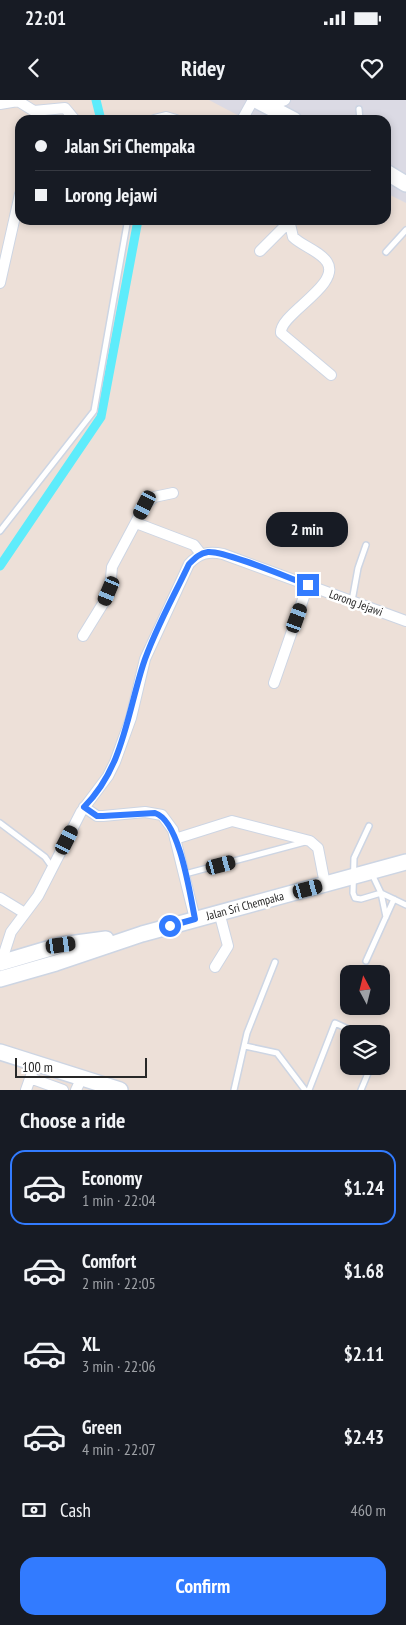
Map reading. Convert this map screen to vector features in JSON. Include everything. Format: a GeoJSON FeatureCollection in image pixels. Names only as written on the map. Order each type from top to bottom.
{"type":"FeatureCollection","features":[{"type":"Feature","properties":{"kind":"main road"},"geometry":{"type":"LineString","coordinates":[[259,102],[284,115]]}},
{"type":"Feature","properties":{"kind":"main road"},"geometry":{"type":"LineString","coordinates":[[391,175],[406,184]]}},
{"type":"Feature","properties":{"kind":"main road","name":"Jalan Sri Chempaka"},"geometry":{"type":"LineString","coordinates":[[142,934],[406,862]]}},
{"type":"Feature","properties":{"kind":"main road"},"geometry":{"type":"LineString","coordinates":[[1,963],[61,945],[142,934]]}},
{"type":"Feature","properties":{"kind":"main road"},"geometry":{"type":"LineString","coordinates":[[0,979],[56,963],[142,934]]}},
{"type":"Feature","properties":{"kind":"main road"},"geometry":{"type":"LineString","coordinates":[[0,1045],[35,1067]]}},
{"type":"Feature","properties":{"kind":"main road"},"geometry":{"type":"LineString","coordinates":[[0,1052],[35,1067],[52,1067],[79,1084],[113,1089]]}},
{"type":"Feature","properties":{"kind":"street"},"geometry":{"type":"LineString","coordinates":[[0,104],[18,100],[32,115],[65,108],[71,115]]}},
{"type":"Feature","properties":{"kind":"street"},"geometry":{"type":"LineString","coordinates":[[247,115],[259,102],[285,100]]}},
{"type":"Feature","properties":{"kind":"street"},"geometry":{"type":"LineString","coordinates":[[0,283],[15,216]]}},
{"type":"Feature","properties":{"kind":"street"},"geometry":{"type":"LineString","coordinates":[[260,251],[285,225]]}},
{"type":"Feature","properties":{"kind":"street"},"geometry":{"type":"LineString","coordinates":[[291,225],[293,237],[326,260],[329,268],[328,275],[315,293],[282,325],[281,333],[331,375]]}},
{"type":"Feature","properties":{"kind":"street"},"geometry":{"type":"LineString","coordinates":[[84,636],[104,602],[110,588],[112,567],[136,523],[150,501],[160,495],[173,493]]}},
{"type":"Feature","properties":{"kind":"street"},"geometry":{"type":"LineString","coordinates":[[1,963],[11,932],[23,912],[38,896],[84,807],[108,776],[115,762],[130,718],[145,659],[189,564],[201,554],[194,546],[136,523]]}},
{"type":"Feature","properties":{"kind":"street","name":"Lorong Jejawi"},"geometry":{"type":"LineString","coordinates":[[201,554],[215,552],[223,554],[406,621]]}},
{"type":"Feature","properties":{"kind":"street"},"geometry":{"type":"LineString","coordinates":[[274,683],[308,585]]}},
{"type":"Feature","properties":{"kind":"street"},"geometry":{"type":"LineString","coordinates":[[84,807],[97,816],[145,812],[162,815],[172,828],[195,919]]}},
{"type":"Feature","properties":{"kind":"street"},"geometry":{"type":"LineString","coordinates":[[175,839],[232,821],[310,841],[318,848],[325,884]]}},
{"type":"Feature","properties":{"kind":"street"},"geometry":{"type":"LineString","coordinates":[[0,898],[23,912]]}},
{"type":"Feature","properties":{"kind":"street"},"geometry":{"type":"LineString","coordinates":[[215,967],[228,946],[219,912]]}},
{"type":"Feature","properties":{"kind":"street"},"geometry":{"type":"LineString","coordinates":[[26,1090],[35,1067],[63,1090]]}},
{"type":"Feature","properties":{"kind":"lane"},"geometry":{"type":"LineString","coordinates":[[359,109],[360,115]]}},
{"type":"Feature","properties":{"kind":"lane"},"geometry":{"type":"LineString","coordinates":[[0,531],[94,411],[127,225]]}},
{"type":"Feature","properties":{"kind":"lane"},"geometry":{"type":"LineString","coordinates":[[386,252],[406,230]]}},
{"type":"Feature","properties":{"kind":"lane"},"geometry":{"type":"LineString","coordinates":[[352,602],[358,568],[366,545]]}},
{"type":"Feature","properties":{"kind":"lane"},"geometry":{"type":"LineString","coordinates":[[0,823],[45,857],[52,868]]}},
{"type":"Feature","properties":{"kind":"lane"},"geometry":{"type":"LineString","coordinates":[[369,826],[354,858],[353,893],[355,898],[361,899],[381,893],[406,905]]}},
{"type":"Feature","properties":{"kind":"lane"},"geometry":{"type":"LineString","coordinates":[[185,874],[310,841]]}},
{"type":"Feature","properties":{"kind":"lane"},"geometry":{"type":"LineString","coordinates":[[371,872],[381,893],[386,917]]}},
{"type":"Feature","properties":{"kind":"lane"},"geometry":{"type":"LineString","coordinates":[[366,961],[394,899]]}},
{"type":"Feature","properties":{"kind":"lane"},"geometry":{"type":"LineString","coordinates":[[234,1090],[247,1032],[275,962]]}},
{"type":"Feature","properties":{"kind":"lane"},"geometry":{"type":"LineString","coordinates":[[245,1046],[277,1053],[307,1090],[335,1023],[340,1025]]}},
{"type":"Feature","properties":{"kind":"lane"},"geometry":{"type":"LineString","coordinates":[[362,1090],[368,1075]]}},
{"type":"Feature","properties":{"kind":"shaded area"},"geometry":{"type":"Polygon","coordinates":[[[209,100],[406,100],[406,203],[391,196],[391,115],[238,115],[209,100]]]}},
{"type":"Feature","properties":{"kind":"waterway"},"geometry":{"type":"LineString","coordinates":[[96,100],[100,115]]}},
{"type":"Feature","properties":{"kind":"waterway"},"geometry":{"type":"LineString","coordinates":[[0,566],[101,417],[137,225]]}},
{"type":"Feature","properties":{"kind":"route"},"geometry":{"type":"LineString","coordinates":[[170,926],[195,919],[172,828],[162,815],[155,813],[145,812],[97,816],[84,807],[108,776],[115,762],[130,718],[145,659],[189,564],[195,558],[201,554],[215,552],[308,585]]}}]}
